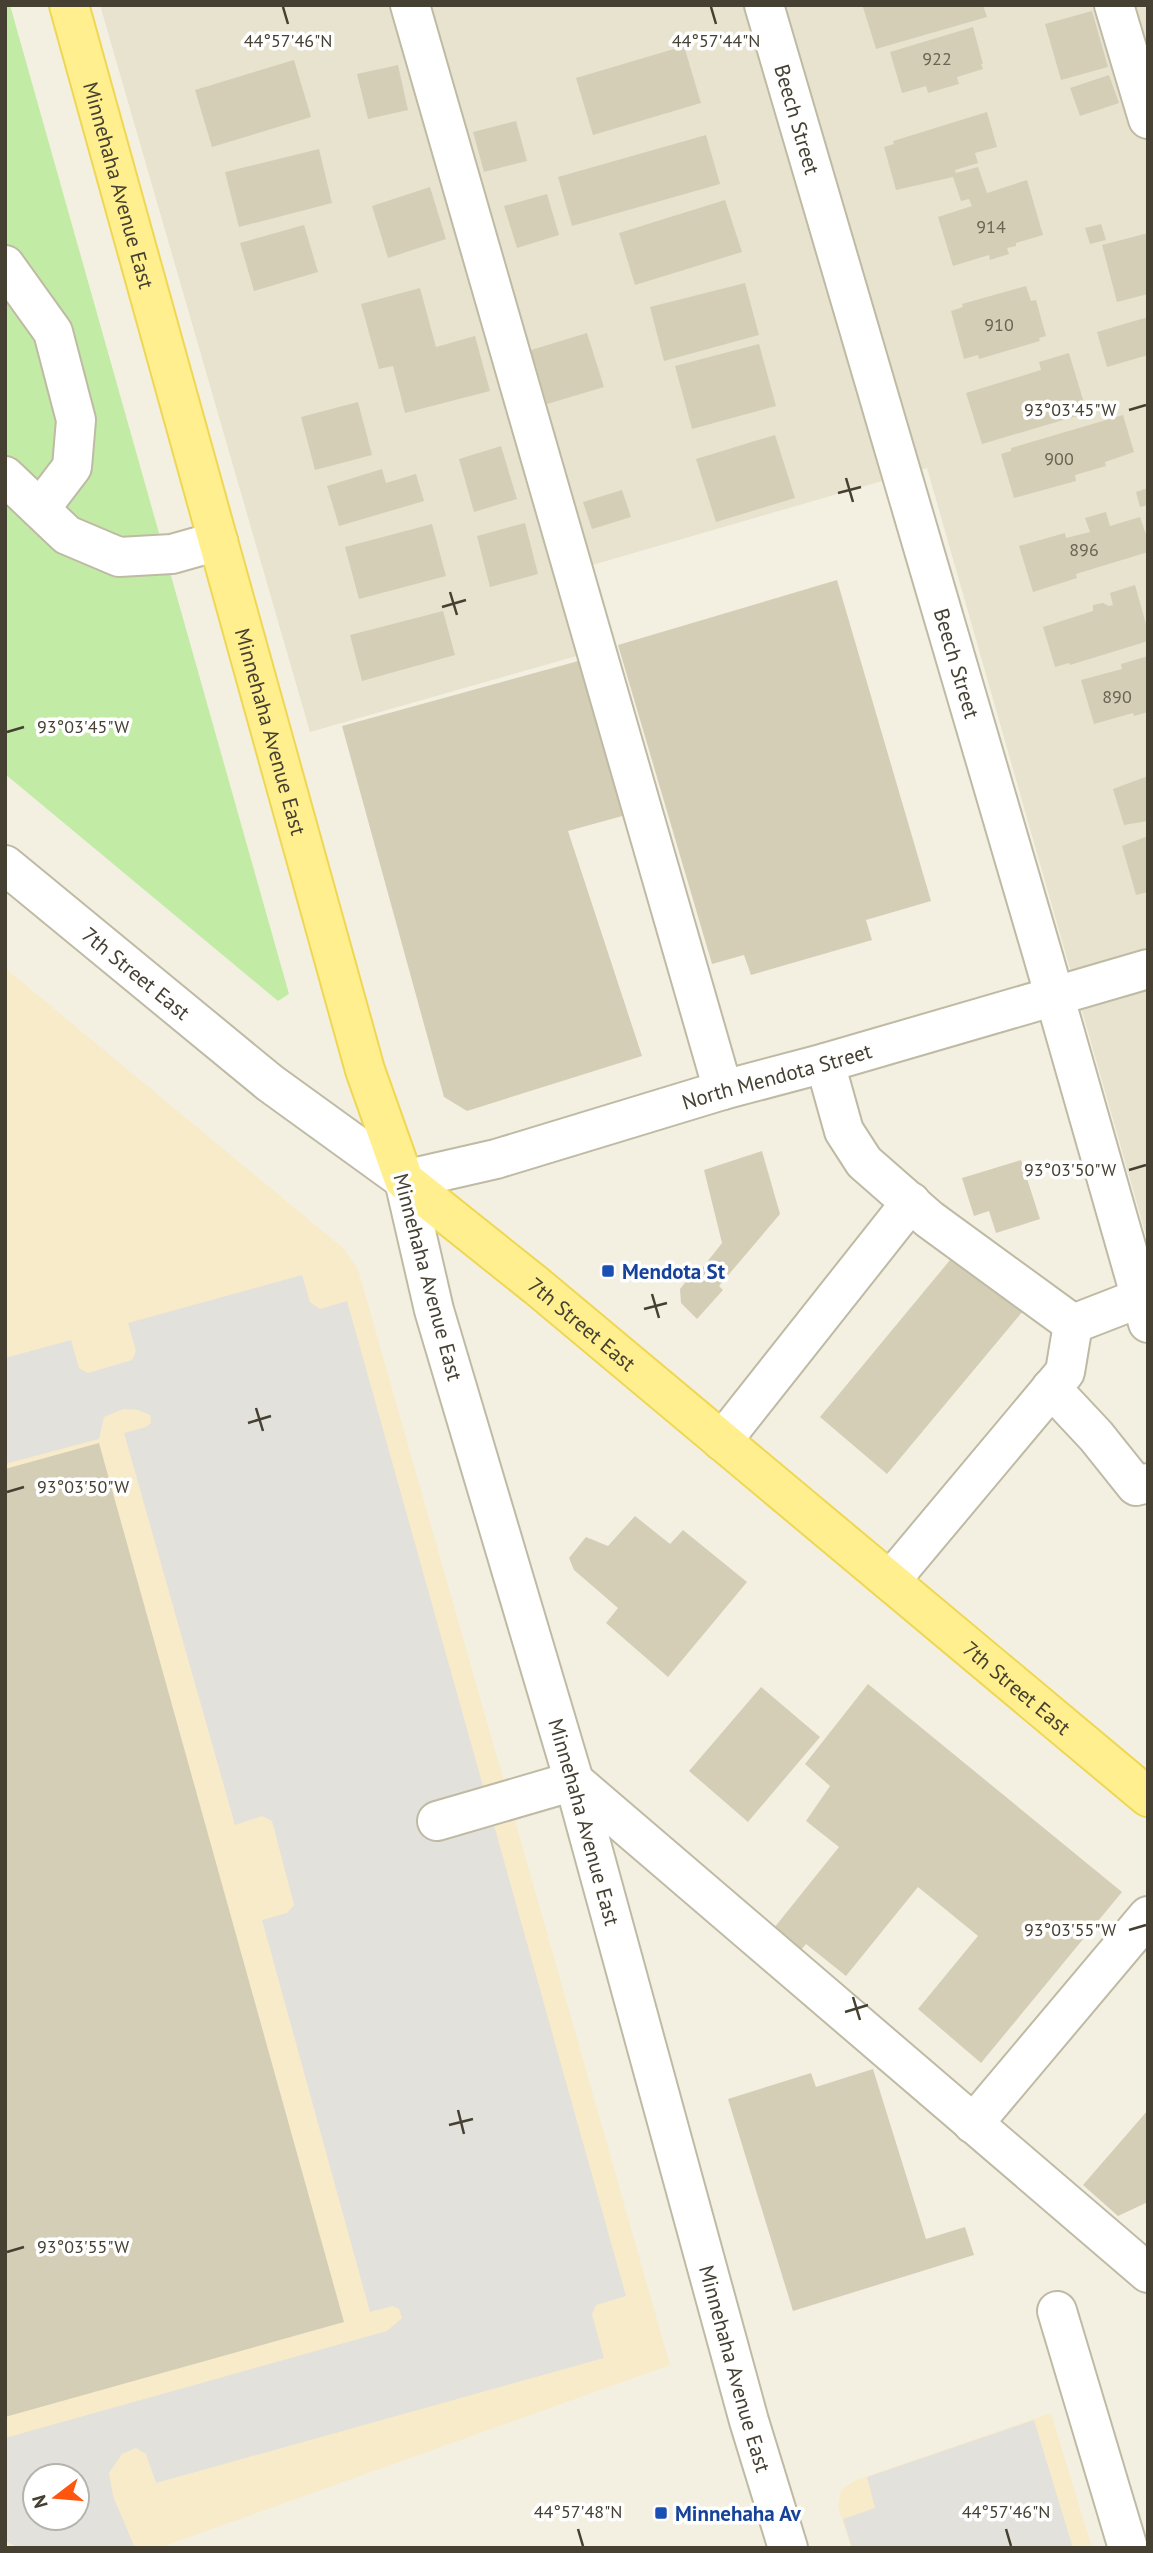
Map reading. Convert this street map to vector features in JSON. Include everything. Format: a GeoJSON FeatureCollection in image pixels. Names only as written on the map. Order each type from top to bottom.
{"type":"FeatureCollection","features":[{"type":"Feature","properties":{"kind":"main road","name":"Minnehaha Avenue East"},"geometry":{"type":"LineString","coordinates":[[69,5],[365,1070],[404,1180]]}},
{"type":"Feature","properties":{"kind":"main road","name":"7th Street East"},"geometry":{"type":"LineString","coordinates":[[404,1180],[538,1287],[1148,1797]]}},
{"type":"Feature","properties":{"kind":"street"},"geometry":{"type":"LineString","coordinates":[[410,5],[723,1090]]}},
{"type":"Feature","properties":{"kind":"street","name":"Beech Street"},"geometry":{"type":"LineString","coordinates":[[764,5],[1144,1311]]}},
{"type":"Feature","properties":{"kind":"street"},"geometry":{"type":"LineString","coordinates":[[1114,5],[1148,119]]}},
{"type":"Feature","properties":{"kind":"street"},"geometry":{"type":"LineString","coordinates":[[5,265],[53,332],[76,420],[72,467],[40,509]]}},
{"type":"Feature","properties":{"kind":"street"},"geometry":{"type":"LineString","coordinates":[[5,476],[67,535],[119,557],[172,554],[218,541]]}},
{"type":"Feature","properties":{"kind":"street","name":"7th Street East"},"geometry":{"type":"LineString","coordinates":[[5,865],[270,1083],[404,1180]]}},
{"type":"Feature","properties":{"kind":"street","name":"North Mendota Street"},"geometry":{"type":"LineString","coordinates":[[404,1180],[496,1159],[723,1090],[1148,969]]}},
{"type":"Feature","properties":{"kind":"street"},"geometry":{"type":"LineString","coordinates":[[824,1063],[844,1131],[864,1162],[929,1219],[1073,1324],[1144,1311]]}},
{"type":"Feature","properties":{"kind":"street","name":"Minnehaha Avenue East"},"geometry":{"type":"LineString","coordinates":[[404,1180],[434,1310],[574,1781],[749,2421],[788,2548]]}},
{"type":"Feature","properties":{"kind":"street"},"geometry":{"type":"LineString","coordinates":[[722,1441],[911,1202]]}},
{"type":"Feature","properties":{"kind":"street"},"geometry":{"type":"LineString","coordinates":[[890,1581],[1065,1372],[1073,1324]]}},
{"type":"Feature","properties":{"kind":"street"},"geometry":{"type":"LineString","coordinates":[[1051,1388],[1096,1436],[1136,1486],[1148,1483]]}},
{"type":"Feature","properties":{"kind":"street"},"geometry":{"type":"LineString","coordinates":[[437,1821],[574,1781],[1148,2273]]}},
{"type":"Feature","properties":{"kind":"street"},"geometry":{"type":"LineString","coordinates":[[973,2124],[1148,1916]]}},
{"type":"Feature","properties":{"kind":"street"},"geometry":{"type":"LineString","coordinates":[[1057,2311],[1128,2548]]}},
{"type":"Feature","properties":{"kind":"shaded area"},"geometry":{"type":"Polygon","coordinates":[[[100,5],[1148,5],[1148,1242],[927,468],[589,566],[612,646],[310,732],[100,5]]]}},
{"type":"Feature","properties":{"kind":"shaded area"},"geometry":{"type":"Polygon","coordinates":[[[5,968],[343,1248],[358,1269],[670,2365],[159,2548],[5,2548],[5,968]]]}},
{"type":"Feature","properties":{"kind":"shaded area"},"geometry":{"type":"Polygon","coordinates":[[[302,1275],[310,1302],[320,1309],[347,1301],[626,2296],[596,2305],[592,2314],[604,2358],[156,2483],[146,2454],[136,2448],[122,2454],[109,2473],[113,2496],[135,2548],[19,2548],[5,2541],[5,2438],[387,2331],[402,2318],[399,2309],[393,2306],[370,2312],[262,1920],[287,1913],[294,1905],[272,1821],[262,1816],[235,1825],[124,1433],[146,1427],[151,1423],[150,1415],[138,1410],[123,1409],[104,1417],[99,1439],[5,1464],[5,1358],[71,1340],[79,1368],[88,1373],[132,1360],[136,1351],[128,1323],[302,1275]]]}},
{"type":"Feature","properties":{"kind":"shaded area"},"geometry":{"type":"Polygon","coordinates":[[[1051,2413],[1092,2548],[851,2548],[838,2507],[841,2490],[856,2480],[1051,2413]]]}},
{"type":"Feature","properties":{"kind":"shaded area"},"geometry":{"type":"Polygon","coordinates":[[[1034,2420],[1073,2548],[852,2548],[843,2519],[875,2508],[867,2477],[1034,2420]]]}},
{"type":"Feature","properties":{"kind":"green space"},"geometry":{"type":"Polygon","coordinates":[[[5,5],[10,5],[289,994],[278,1001],[5,774],[5,5]]]}},
{"type":"Feature","properties":{"kind":"building"},"geometry":{"type":"Polygon","coordinates":[[[983,5],[987,17],[876,49],[863,7],[983,5]]]}},
{"type":"Feature","properties":{"kind":"building"},"geometry":{"type":"Polygon","coordinates":[[[1092,11],[1108,67],[1061,80],[1045,24],[1092,11]]]}},
{"type":"Feature","properties":{"kind":"building"},"geometry":{"type":"Polygon","coordinates":[[[973,27],[983,69],[957,77],[959,84],[928,93],[926,86],[902,93],[890,52],[973,27]]]}},
{"type":"Feature","properties":{"kind":"building"},"geometry":{"type":"Polygon","coordinates":[[[684,46],[701,103],[593,135],[576,78],[684,46]]]}},
{"type":"Feature","properties":{"kind":"building"},"geometry":{"type":"Polygon","coordinates":[[[294,60],[311,117],[212,147],[195,90],[294,60]]]}},
{"type":"Feature","properties":{"kind":"building"},"geometry":{"type":"Polygon","coordinates":[[[398,65],[408,110],[368,119],[357,74],[398,65]]]}},
{"type":"Feature","properties":{"kind":"building"},"geometry":{"type":"Polygon","coordinates":[[[1109,75],[1119,103],[1080,116],[1070,88],[1109,75]]]}},
{"type":"Feature","properties":{"kind":"building"},"geometry":{"type":"Polygon","coordinates":[[[987,112],[997,147],[975,153],[978,163],[955,170],[956,173],[978,167],[987,193],[1027,180],[1043,235],[1007,248],[1009,254],[990,260],[989,255],[953,266],[938,217],[972,206],[969,199],[961,201],[953,177],[896,190],[884,147],[894,144],[893,141],[987,112]]]}},
{"type":"Feature","properties":{"kind":"building"},"geometry":{"type":"Polygon","coordinates":[[[516,121],[527,161],[484,172],[473,132],[516,121]]]}},
{"type":"Feature","properties":{"kind":"building"},"geometry":{"type":"Polygon","coordinates":[[[706,135],[720,184],[572,226],[558,177],[706,135]]]}},
{"type":"Feature","properties":{"kind":"building"},"geometry":{"type":"Polygon","coordinates":[[[319,149],[332,203],[239,227],[225,172],[319,149]]]}},
{"type":"Feature","properties":{"kind":"building"},"geometry":{"type":"Polygon","coordinates":[[[430,187],[446,239],[388,258],[372,206],[430,187]]]}},
{"type":"Feature","properties":{"kind":"building"},"geometry":{"type":"Polygon","coordinates":[[[547,194],[559,235],[517,248],[504,206],[547,194]]]}},
{"type":"Feature","properties":{"kind":"building"},"geometry":{"type":"Polygon","coordinates":[[[725,200],[742,252],[635,285],[619,233],[725,200]]]}},
{"type":"Feature","properties":{"kind":"building"},"geometry":{"type":"Polygon","coordinates":[[[1101,224],[1106,240],[1090,244],[1085,228],[1101,224]]]}},
{"type":"Feature","properties":{"kind":"building"},"geometry":{"type":"Polygon","coordinates":[[[304,225],[318,272],[254,291],[240,243],[304,225]]]}},
{"type":"Feature","properties":{"kind":"building"},"geometry":{"type":"Polygon","coordinates":[[[1148,233],[1148,294],[1117,302],[1102,245],[1148,233]]]}},
{"type":"Feature","properties":{"kind":"building"},"geometry":{"type":"Polygon","coordinates":[[[745,283],[759,335],[664,361],[650,307],[745,283]]]}},
{"type":"Feature","properties":{"kind":"building"},"geometry":{"type":"Polygon","coordinates":[[[1026,286],[1031,301],[1036,300],[1046,336],[1039,338],[1040,341],[979,359],[978,355],[964,359],[951,311],[963,307],[962,304],[1026,286]]]}},
{"type":"Feature","properties":{"kind":"building"},"geometry":{"type":"Polygon","coordinates":[[[420,288],[436,347],[475,336],[490,391],[405,413],[393,366],[379,369],[361,304],[420,288]]]}},
{"type":"Feature","properties":{"kind":"building"},"geometry":{"type":"Polygon","coordinates":[[[1148,317],[1148,355],[1107,367],[1097,332],[1148,317]]]}},
{"type":"Feature","properties":{"kind":"building"},"geometry":{"type":"Polygon","coordinates":[[[587,333],[604,387],[547,404],[531,350],[587,333]]]}},
{"type":"Feature","properties":{"kind":"building"},"geometry":{"type":"Polygon","coordinates":[[[759,344],[776,406],[692,429],[675,366],[759,344]]]}},
{"type":"Feature","properties":{"kind":"building"},"geometry":{"type":"Polygon","coordinates":[[[1069,353],[1087,413],[982,444],[966,393],[1041,370],[1039,362],[1069,353]]]}},
{"type":"Feature","properties":{"kind":"building"},"geometry":{"type":"Polygon","coordinates":[[[358,402],[372,455],[315,470],[301,417],[358,402]]]}},
{"type":"Feature","properties":{"kind":"building"},"geometry":{"type":"Polygon","coordinates":[[[1123,415],[1134,452],[1105,462],[1106,466],[1075,475],[1076,481],[1014,498],[1001,454],[1011,451],[1011,448],[1123,415]]]}},
{"type":"Feature","properties":{"kind":"building"},"geometry":{"type":"Polygon","coordinates":[[[775,435],[795,498],[716,522],[696,459],[775,435]]]}},
{"type":"Feature","properties":{"kind":"building"},"geometry":{"type":"Polygon","coordinates":[[[501,446],[517,499],[474,512],[459,459],[501,446]]]}},
{"type":"Feature","properties":{"kind":"building"},"geometry":{"type":"Polygon","coordinates":[[[382,469],[386,483],[416,474],[424,501],[339,526],[327,486],[382,469]]]}},
{"type":"Feature","properties":{"kind":"building"},"geometry":{"type":"Polygon","coordinates":[[[1148,488],[1148,505],[1140,507],[1136,492],[1148,488]]]}},
{"type":"Feature","properties":{"kind":"building"},"geometry":{"type":"Polygon","coordinates":[[[622,490],[631,517],[592,529],[583,502],[622,490]]]}},
{"type":"Feature","properties":{"kind":"building"},"geometry":{"type":"Polygon","coordinates":[[[1106,512],[1110,526],[1140,517],[1148,540],[1148,552],[1076,574],[1077,578],[1033,592],[1019,546],[1065,533],[1066,538],[1090,532],[1085,518],[1106,512]]]}},
{"type":"Feature","properties":{"kind":"building"},"geometry":{"type":"Polygon","coordinates":[[[525,523],[538,574],[490,587],[477,536],[525,523]]]}},
{"type":"Feature","properties":{"kind":"building"},"geometry":{"type":"Polygon","coordinates":[[[432,524],[446,576],[359,599],[345,547],[432,524]]]}},
{"type":"Feature","properties":{"kind":"building"},"geometry":{"type":"Polygon","coordinates":[[[837,580],[931,901],[866,920],[872,940],[751,975],[744,955],[712,964],[618,645],[837,580]]]}},
{"type":"Feature","properties":{"kind":"building"},"geometry":{"type":"Polygon","coordinates":[[[1135,585],[1148,631],[1148,641],[1070,665],[1069,663],[1055,667],[1043,627],[1093,611],[1093,605],[1113,605],[1110,593],[1135,585]]]}},
{"type":"Feature","properties":{"kind":"building"},"geometry":{"type":"Polygon","coordinates":[[[443,611],[455,655],[362,681],[350,635],[443,611]]]}},
{"type":"Feature","properties":{"kind":"building"},"geometry":{"type":"Polygon","coordinates":[[[1148,656],[1148,712],[1134,716],[1133,713],[1094,724],[1081,680],[1122,669],[1121,664],[1148,656]]]}},
{"type":"Feature","properties":{"kind":"building"},"geometry":{"type":"Polygon","coordinates":[[[582,660],[626,815],[568,831],[642,1056],[467,1111],[444,1097],[342,726],[582,660]]]}},
{"type":"Feature","properties":{"kind":"building"},"geometry":{"type":"Polygon","coordinates":[[[1148,776],[1148,821],[1124,825],[1113,789],[1148,776]]]}},
{"type":"Feature","properties":{"kind":"building"},"geometry":{"type":"Polygon","coordinates":[[[1148,836],[1148,892],[1136,895],[1122,846],[1148,836]]]}},
{"type":"Feature","properties":{"kind":"building"},"geometry":{"type":"Polygon","coordinates":[[[762,1151],[780,1214],[719,1286],[723,1290],[697,1319],[681,1303],[680,1289],[697,1268],[700,1271],[722,1243],[704,1170],[762,1151]]]}},
{"type":"Feature","properties":{"kind":"building"},"geometry":{"type":"Polygon","coordinates":[[[1021,1160],[1040,1219],[996,1233],[989,1211],[974,1216],[962,1178],[1021,1160]]]}},
{"type":"Feature","properties":{"kind":"building"},"geometry":{"type":"Polygon","coordinates":[[[955,1254],[1023,1311],[887,1474],[820,1417],[955,1254]]]}},
{"type":"Feature","properties":{"kind":"building"},"geometry":{"type":"Polygon","coordinates":[[[99,1443],[344,2322],[5,2417],[5,1469],[99,1443]]]}},
{"type":"Feature","properties":{"kind":"building"},"geometry":{"type":"Polygon","coordinates":[[[635,1516],[670,1544],[683,1530],[747,1582],[668,1677],[606,1623],[618,1608],[574,1570],[569,1558],[586,1537],[608,1546],[635,1516]]]}},
{"type":"Feature","properties":{"kind":"building"},"geometry":{"type":"Polygon","coordinates":[[[868,1684],[1122,1892],[981,2063],[918,2009],[978,1936],[918,1887],[846,1976],[806,1944],[801,1950],[774,1928],[839,1847],[806,1821],[830,1786],[805,1764],[868,1684]]]}},
{"type":"Feature","properties":{"kind":"building"},"geometry":{"type":"Polygon","coordinates":[[[761,1687],[820,1737],[748,1822],[689,1771],[761,1687]]]}},
{"type":"Feature","properties":{"kind":"building"},"geometry":{"type":"Polygon","coordinates":[[[873,2069],[926,2239],[965,2227],[974,2255],[793,2311],[728,2099],[811,2073],[816,2087],[873,2069]]]}},
{"type":"Feature","properties":{"kind":"building"},"geometry":{"type":"Polygon","coordinates":[[[1148,2110],[1148,2202],[1118,2216],[1083,2185],[1148,2110]]]}},
{"type":"Feature","properties":{"kind":"place","name":"Mendota St"},"geometry":{"type":"Point","coordinates":[608,1271]}},
{"type":"Feature","properties":{"kind":"place","name":"Minnehaha Av"},"geometry":{"type":"Point","coordinates":[661,2513]}}]}
